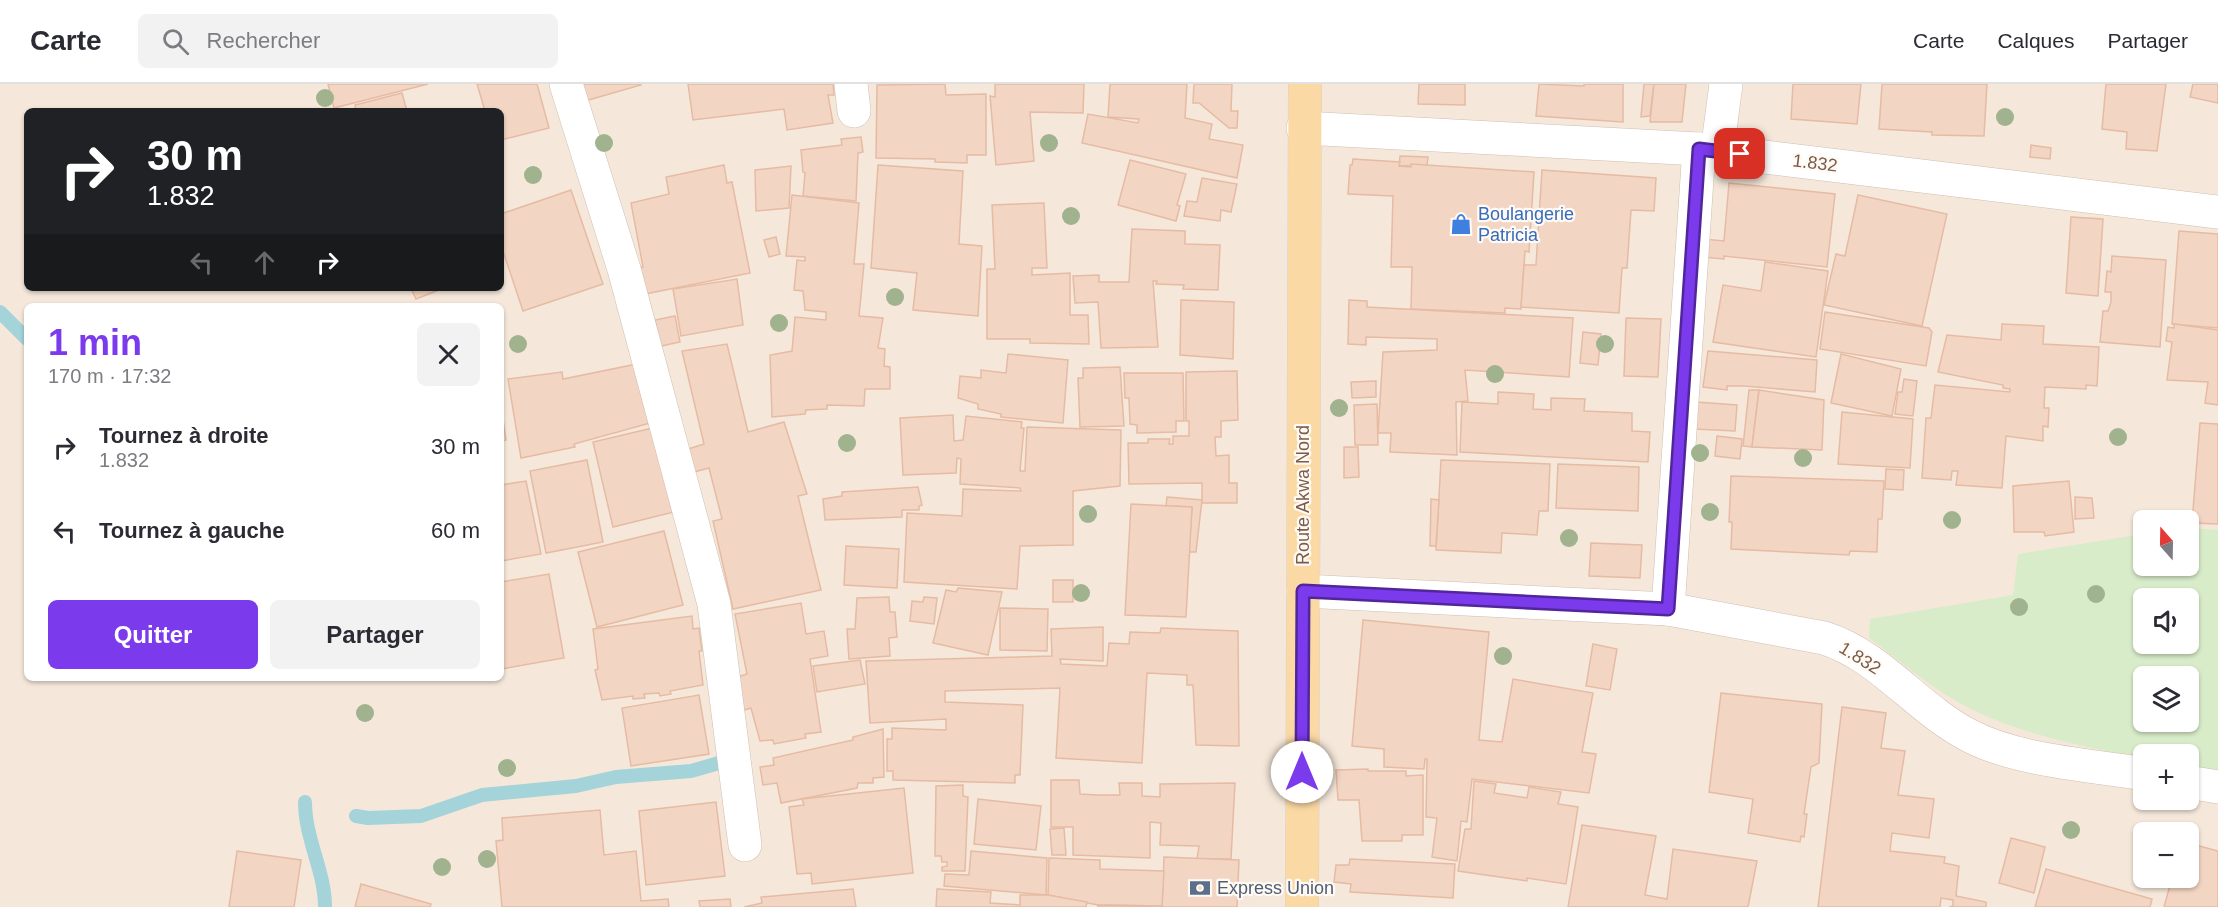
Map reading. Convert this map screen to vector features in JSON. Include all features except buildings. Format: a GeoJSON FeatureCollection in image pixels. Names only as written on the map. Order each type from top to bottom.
{"type":"FeatureCollection","features":[{"type":"Feature","properties":{"kind":"main road","name":"Route Akwa Nord"},"geometry":{"type":"LineString","coordinates":[[1302,907],[1303,128],[1305,84]]}},
{"type":"Feature","properties":{"kind":"street"},"geometry":{"type":"LineString","coordinates":[[566,84],[624,269],[714,604],[745,845]]}},
{"type":"Feature","properties":{"kind":"street"},"geometry":{"type":"LineString","coordinates":[[1668,609],[1708,150],[1726,84]]}},
{"type":"Feature","properties":{"kind":"street","name":"1.832"},"geometry":{"type":"LineString","coordinates":[[1303,128],[1708,150],[2218,212]]}},
{"type":"Feature","properties":{"kind":"street","name":"1.832"},"geometry":{"type":"LineString","coordinates":[[1303,591],[1668,609],[1824,638],[1845,645],[1868,659],[1930,712],[1972,737],[2019,753],[2133,772]]}},
{"type":"Feature","properties":{"kind":"street"},"geometry":{"type":"LineString","coordinates":[[2199,784],[2218,787]]}},
{"type":"Feature","properties":{"kind":"shaded area"},"geometry":{"type":"Polygon","coordinates":[[[0,84],[2218,84],[2218,907],[0,907],[0,84]]]}},
{"type":"Feature","properties":{"kind":"green space"},"geometry":{"type":"Polygon","coordinates":[[[2199,529],[2218,530],[2218,770],[2199,767],[2199,744],[2133,744],[2133,756],[2078,745],[2011,726],[1971,709],[1944,694],[1869,638],[1870,619],[2013,595],[2018,554],[2133,536],[2133,576],[2199,576],[2199,529]]]}},
{"type":"Feature","properties":{"kind":"waterway"},"geometry":{"type":"LineString","coordinates":[[0,312],[24,336]]}},
{"type":"Feature","properties":{"kind":"waterway"},"geometry":{"type":"LineString","coordinates":[[356,816],[368,818],[421,816],[482,795],[576,786],[616,777],[691,771],[726,761],[734,766]]}},
{"type":"Feature","properties":{"kind":"waterway"},"geometry":{"type":"LineString","coordinates":[[305,802],[308,829],[322,881],[325,907]]}},
{"type":"Feature","properties":{"kind":"place","name":"Boulangerie Patricia"},"geometry":{"type":"Point","coordinates":[1461,224]}},
{"type":"Feature","properties":{"kind":"place","name":"Express Union"},"geometry":{"type":"Point","coordinates":[1200,888]}},
{"type":"Feature","properties":{"kind":"route"},"geometry":{"type":"LineString","coordinates":[[1302,772],[1303,591],[1668,609],[1699,149],[1740,154]]}}]}
